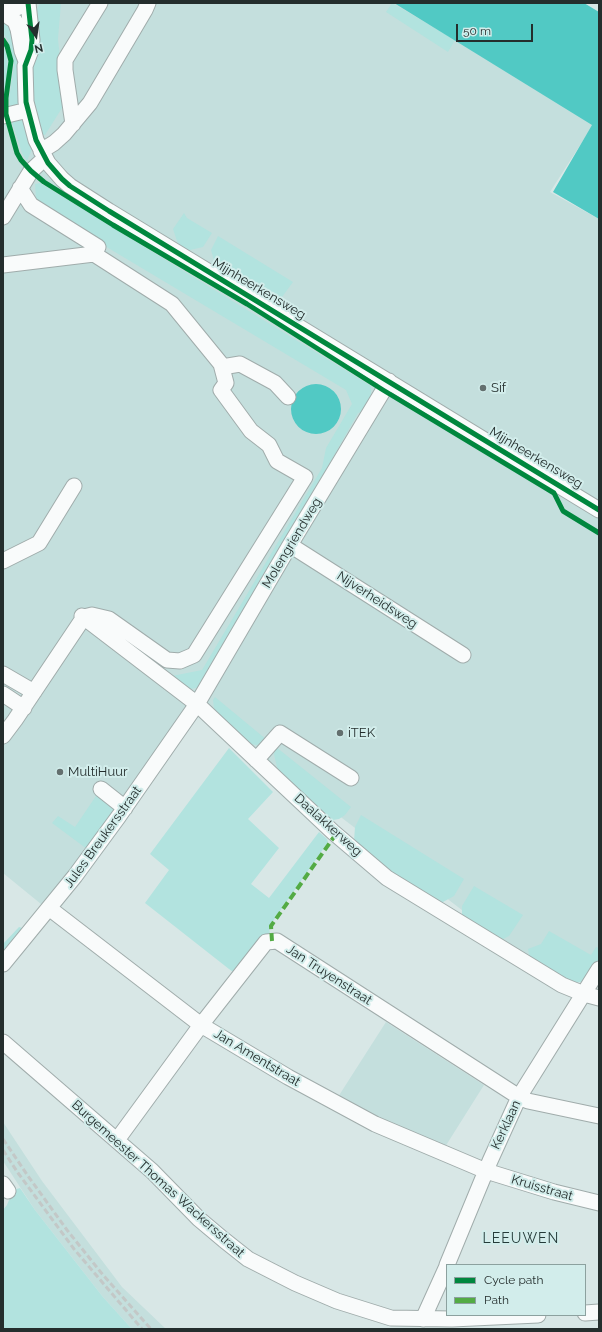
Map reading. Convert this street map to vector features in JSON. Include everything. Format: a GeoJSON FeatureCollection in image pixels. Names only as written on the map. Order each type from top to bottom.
{"type":"FeatureCollection","features":[{"type":"Feature","properties":{"kind":"street"},"geometry":{"type":"LineString","coordinates":[[73,124],[64,60],[100,3]]}},
{"type":"Feature","properties":{"kind":"street"},"geometry":{"type":"LineString","coordinates":[[3,217],[20,188],[43,155],[73,124],[90,103],[148,3]]}},
{"type":"Feature","properties":{"kind":"street"},"geometry":{"type":"LineString","coordinates":[[5,13],[16,16],[29,5]]}},
{"type":"Feature","properties":{"kind":"street","name":"Mijnheerkensweg"},"geometry":{"type":"LineString","coordinates":[[29,5],[32,40],[24,74],[26,102],[36,140],[43,155],[52,170],[70,186],[599,510]]}},
{"type":"Feature","properties":{"kind":"street","name":"Mijnheerkensweg"},"geometry":{"type":"LineString","coordinates":[[5,13],[15,21],[22,51],[26,61]]}},
{"type":"Feature","properties":{"kind":"street"},"geometry":{"type":"LineString","coordinates":[[3,116],[28,110]]}},
{"type":"Feature","properties":{"kind":"street"},"geometry":{"type":"LineString","coordinates":[[20,188],[31,205],[98,247],[94,254]]}},
{"type":"Feature","properties":{"kind":"street"},"geometry":{"type":"LineString","coordinates":[[3,265],[94,254],[172,304],[221,364],[226,383],[222,390],[251,431],[269,445],[277,461],[305,477],[194,655],[180,661],[167,660],[109,619],[83,616],[24,708],[3,736]]}},
{"type":"Feature","properties":{"kind":"street"},"geometry":{"type":"LineString","coordinates":[[222,367],[240,364],[275,383],[288,397]]}},
{"type":"Feature","properties":{"kind":"street","name":"Molengriendweg"},"geometry":{"type":"LineString","coordinates":[[197,704],[290,545],[389,382]]}},
{"type":"Feature","properties":{"kind":"street"},"geometry":{"type":"LineString","coordinates":[[3,561],[39,543],[74,486]]}},
{"type":"Feature","properties":{"kind":"street","name":"Nijverheidsweg"},"geometry":{"type":"LineString","coordinates":[[290,545],[463,655]]}},
{"type":"Feature","properties":{"kind":"street","name":"Daalakkerweg"},"geometry":{"type":"LineString","coordinates":[[83,616],[197,704],[333,832],[387,878],[562,985],[599,998]]}},
{"type":"Feature","properties":{"kind":"street"},"geometry":{"type":"LineString","coordinates":[[3,674],[34,692]]}},
{"type":"Feature","properties":{"kind":"street"},"geometry":{"type":"LineString","coordinates":[[3,694],[24,708]]}},
{"type":"Feature","properties":{"kind":"street","name":"Jules Breukersstraat"},"geometry":{"type":"LineString","coordinates":[[3,964],[49,908],[125,808],[197,704]]}},
{"type":"Feature","properties":{"kind":"street"},"geometry":{"type":"LineString","coordinates":[[256,760],[280,733],[351,778]]}},
{"type":"Feature","properties":{"kind":"street"},"geometry":{"type":"LineString","coordinates":[[101,789],[125,808]]}},
{"type":"Feature","properties":{"kind":"street","name":"Jan Amentstraat"},"geometry":{"type":"LineString","coordinates":[[49,908],[201,1025],[288,1077],[375,1124],[486,1171]]}},
{"type":"Feature","properties":{"kind":"street","name":"Jan Truyenstraat"},"geometry":{"type":"LineString","coordinates":[[116,1140],[201,1025],[266,942],[277,941],[519,1097],[528,1101],[599,1116]]}},
{"type":"Feature","properties":{"kind":"street","name":"Kerklaan"},"geometry":{"type":"LineString","coordinates":[[448,1264],[486,1171],[519,1097],[599,969]]}},
{"type":"Feature","properties":{"kind":"street","name":"Burgemeester Thomas Wackersstraat"},"geometry":{"type":"LineString","coordinates":[[3,1042],[152,1171],[199,1219],[248,1259],[295,1283],[389,1323],[423,1319],[509,1316]]}},
{"type":"Feature","properties":{"kind":"street","name":"Kruisstraat"},"geometry":{"type":"LineString","coordinates":[[486,1171],[554,1192],[599,1203]]}},
{"type":"Feature","properties":{"kind":"street","name":"Kerklaan"},"geometry":{"type":"LineString","coordinates":[[423,1319],[446,1268]]}},
{"type":"Feature","properties":{"kind":"street"},"geometry":{"type":"LineString","coordinates":[[586,1313],[599,1312]]}},
{"type":"Feature","properties":{"kind":"shaded area"},"geometry":{"type":"Polygon","coordinates":[[[3,3],[394,3],[593,125],[550,192],[599,219],[599,963],[586,985],[501,940],[200,709],[52,913],[3,873],[3,3]]]}},
{"type":"Feature","properties":{"kind":"shaded area"},"geometry":{"type":"Polygon","coordinates":[[[40,3],[61,3],[58,39],[64,96],[62,108],[45,135],[41,135],[32,93],[36,11],[40,3]]]}},
{"type":"Feature","properties":{"kind":"shaded area"},"geometry":{"type":"Polygon","coordinates":[[[392,3],[455,40],[448,52],[386,12],[392,3]]]}},
{"type":"Feature","properties":{"kind":"shaded area"},"geometry":{"type":"Polygon","coordinates":[[[3,19],[13,28],[18,59],[21,103],[17,108],[10,109],[9,99],[14,66],[7,39],[3,33],[3,19]]]}},
{"type":"Feature","properties":{"kind":"shaded area"},"geometry":{"type":"Polygon","coordinates":[[[3,46],[7,54],[8,69],[3,99],[3,46]]]}},
{"type":"Feature","properties":{"kind":"shaded area"},"geometry":{"type":"Polygon","coordinates":[[[18,117],[24,122],[32,149],[27,161],[22,153],[11,119],[18,117]]]}},
{"type":"Feature","properties":{"kind":"shaded area"},"geometry":{"type":"Polygon","coordinates":[[[40,183],[371,386],[371,394],[368,403],[362,412],[358,413],[283,546],[270,565],[208,669],[208,679],[199,687],[187,690],[167,677],[202,670],[322,468],[326,448],[352,404],[346,390],[53,215],[41,206],[36,198],[35,184],[40,183]]]}},
{"type":"Feature","properties":{"kind":"shaded area"},"geometry":{"type":"Polygon","coordinates":[[[184,213],[187,218],[212,233],[203,247],[186,251],[179,247],[173,229],[184,213]]]}},
{"type":"Feature","properties":{"kind":"shaded area"},"geometry":{"type":"Polygon","coordinates":[[[218,236],[293,282],[282,297],[270,301],[216,268],[211,250],[218,236]]]}},
{"type":"Feature","properties":{"kind":"shaded area"},"geometry":{"type":"Polygon","coordinates":[[[215,697],[267,740],[257,745],[249,744],[218,715],[214,708],[213,700],[215,697]]]}},
{"type":"Feature","properties":{"kind":"shaded area"},"geometry":{"type":"Polygon","coordinates":[[[276,747],[351,807],[345,815],[339,819],[333,820],[325,817],[279,774],[274,754],[276,747]]]}},
{"type":"Feature","properties":{"kind":"shaded area"},"geometry":{"type":"Polygon","coordinates":[[[229,748],[273,792],[248,819],[279,848],[251,884],[269,898],[319,832],[327,839],[328,842],[269,927],[270,934],[239,976],[145,903],[169,870],[150,854],[229,748]]]}},
{"type":"Feature","properties":{"kind":"shaded area"},"geometry":{"type":"Polygon","coordinates":[[[98,793],[116,809],[87,849],[52,823],[58,816],[75,827],[98,793]]]}},
{"type":"Feature","properties":{"kind":"shaded area"},"geometry":{"type":"Polygon","coordinates":[[[361,815],[464,879],[454,896],[443,902],[431,901],[387,874],[354,841],[355,827],[361,815]]]}},
{"type":"Feature","properties":{"kind":"shaded area"},"geometry":{"type":"Polygon","coordinates":[[[474,886],[523,915],[509,936],[501,940],[462,916],[462,906],[474,886]]]}},
{"type":"Feature","properties":{"kind":"shaded area"},"geometry":{"type":"Polygon","coordinates":[[[19,927],[26,929],[3,956],[3,944],[19,927]]]}},
{"type":"Feature","properties":{"kind":"shaded area"},"geometry":{"type":"Polygon","coordinates":[[[549,931],[591,955],[596,947],[599,948],[599,961],[591,974],[581,982],[571,983],[533,963],[528,949],[541,944],[549,931]]]}},
{"type":"Feature","properties":{"kind":"shaded area"},"geometry":{"type":"Polygon","coordinates":[[[386,1022],[484,1085],[445,1147],[383,1120],[338,1097],[386,1022]]]}},
{"type":"Feature","properties":{"kind":"shaded area"},"geometry":{"type":"Polygon","coordinates":[[[3,1122],[42,1181],[122,1287],[166,1329],[132,1329],[103,1297],[35,1210],[3,1161],[3,1122]]]}},
{"type":"Feature","properties":{"kind":"shaded area"},"geometry":{"type":"Polygon","coordinates":[[[20,1188],[35,1210],[103,1297],[132,1329],[3,1329],[3,1210],[7,1205],[13,1190],[20,1188]]]}},
{"type":"Feature","properties":{"kind":"water"},"geometry":{"type":"Polygon","coordinates":[[[394,3],[584,3],[599,12],[599,219],[553,192],[592,125],[394,3]]]}},
{"type":"Feature","properties":{"kind":"water"},"geometry":{"type":"Polygon","coordinates":[[[316,384],[325,386],[336,395],[341,409],[339,418],[330,429],[316,434],[307,432],[296,423],[291,409],[293,400],[302,389],[316,384]]]}},
{"type":"Feature","properties":{"kind":"railway"},"geometry":{"type":"LineString","coordinates":[[3,1139],[67,1230],[103,1275],[151,1329]]}},
{"type":"Feature","properties":{"kind":"railway"},"geometry":{"type":"LineString","coordinates":[[3,1150],[18,1173],[74,1249],[142,1329]]}},
{"type":"Feature","properties":{"kind":"marked path"},"geometry":{"type":"LineString","coordinates":[[272,941],[271,926],[336,834]]}},
{"type":"Feature","properties":{"kind":"cycle path"},"geometry":{"type":"LineString","coordinates":[[28,3],[32,40],[31,50],[25,66],[26,102],[36,140],[48,163],[62,179],[70,186],[109,211],[599,510]]}},
{"type":"Feature","properties":{"kind":"cycle path"},"geometry":{"type":"LineString","coordinates":[[3,40],[7,46],[11,61],[6,98],[6,114],[17,153],[31,171],[44,182],[113,225],[247,304],[383,390],[554,493],[563,511],[599,533]]}},
{"type":"Feature","properties":{"kind":"place","name":"Sif"},"geometry":{"type":"Point","coordinates":[483,388]}},
{"type":"Feature","properties":{"kind":"place","name":"iTEK"},"geometry":{"type":"Point","coordinates":[340,733]}},
{"type":"Feature","properties":{"kind":"place","name":"MultiHuur"},"geometry":{"type":"Point","coordinates":[60,772]}},
{"type":"Feature","properties":{"kind":"district","name":"LEEUWEN"},"geometry":{"type":"Point","coordinates":[521,1239]}}]}
